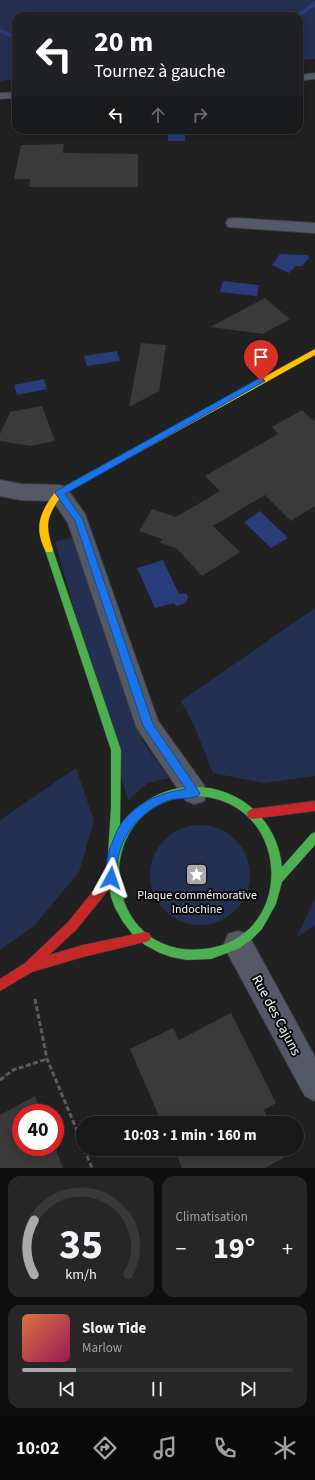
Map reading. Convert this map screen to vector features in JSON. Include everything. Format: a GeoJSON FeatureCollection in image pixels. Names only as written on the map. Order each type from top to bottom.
{"type":"FeatureCollection","features":[{"type":"Feature","properties":{"kind":"street"},"geometry":{"type":"LineString","coordinates":[[234,223],[315,228]]}},
{"type":"Feature","properties":{"kind":"street"},"geometry":{"type":"LineString","coordinates":[[113,854],[124,829],[143,809],[167,796],[195,793],[210,794],[225,798],[240,805],[252,814],[268,832],[277,854],[280,878],[274,904],[260,927],[238,944],[215,953],[191,954],[166,949],[145,937],[128,920],[116,900],[111,878],[116,807],[116,750],[42,529],[44,513],[59,493],[315,352]]}},
{"type":"Feature","properties":{"kind":"street"},"geometry":{"type":"LineString","coordinates":[[0,488],[21,492],[59,493]]}},
{"type":"Feature","properties":{"kind":"street"},"geometry":{"type":"LineString","coordinates":[[59,493],[78,520],[148,726],[195,793]]}},
{"type":"Feature","properties":{"kind":"street"},"geometry":{"type":"LineString","coordinates":[[252,814],[315,806]]}},
{"type":"Feature","properties":{"kind":"street"},"geometry":{"type":"LineString","coordinates":[[280,878],[315,836]]}},
{"type":"Feature","properties":{"kind":"street"},"geometry":{"type":"LineString","coordinates":[[0,985],[29,967],[72,926],[111,878]]}},
{"type":"Feature","properties":{"kind":"street"},"geometry":{"type":"LineString","coordinates":[[29,967],[83,951],[145,937]]}},
{"type":"Feature","properties":{"kind":"street","name":"Rue des Cajuns"},"geometry":{"type":"LineString","coordinates":[[238,944],[315,1086]]}},
{"type":"Feature","properties":{"kind":"lane"},"geometry":{"type":"LineString","coordinates":[[303,78],[315,76]]}},
{"type":"Feature","properties":{"kind":"lane"},"geometry":{"type":"LineString","coordinates":[[0,96],[12,96]]}},
{"type":"Feature","properties":{"kind":"path"},"geometry":{"type":"LineString","coordinates":[[29,967],[47,1058],[76,1128]]}},
{"type":"Feature","properties":{"kind":"path"},"geometry":{"type":"LineString","coordinates":[[0,1080],[14,1070],[47,1058]]}},
{"type":"Feature","properties":{"kind":"path"},"geometry":{"type":"LineString","coordinates":[[87,1156],[92,1168]]}},
{"type":"Feature","properties":{"kind":"shaded area"},"geometry":{"type":"Polygon","coordinates":[[[0,0],[315,0],[315,59],[303,60],[303,12],[12,12],[12,80],[0,81],[0,0]]]}},
{"type":"Feature","properties":{"kind":"shaded area"},"geometry":{"type":"Polygon","coordinates":[[[73,537],[141,739],[169,778],[148,783],[128,800],[55,542],[73,537]]]}},
{"type":"Feature","properties":{"kind":"shaded area"},"geometry":{"type":"Polygon","coordinates":[[[315,608],[315,776],[264,783],[213,773],[195,728],[181,701],[315,608]]]}},
{"type":"Feature","properties":{"kind":"shaded area"},"geometry":{"type":"Polygon","coordinates":[[[76,768],[94,821],[79,872],[34,926],[0,950],[0,820],[76,768]]]}},
{"type":"Feature","properties":{"kind":"shaded area"},"geometry":{"type":"Polygon","coordinates":[[[200,825],[219,829],[236,839],[246,856],[250,875],[246,894],[236,911],[219,921],[200,925],[181,921],[164,911],[154,894],[150,875],[154,856],[164,839],[181,829],[200,825]]]}},
{"type":"Feature","properties":{"kind":"shaded area"},"geometry":{"type":"Polygon","coordinates":[[[315,897],[315,925],[297,937],[315,897]]]}},
{"type":"Feature","properties":{"kind":"water"},"geometry":{"type":"Polygon","coordinates":[[[168,134],[185,134],[185,141],[168,141],[168,134]]]}},
{"type":"Feature","properties":{"kind":"water"},"geometry":{"type":"Polygon","coordinates":[[[280,254],[308,255],[309,258],[302,266],[296,266],[289,273],[272,265],[280,254]]]}},
{"type":"Feature","properties":{"kind":"water"},"geometry":{"type":"Polygon","coordinates":[[[223,281],[259,285],[257,296],[220,292],[223,281]]]}},
{"type":"Feature","properties":{"kind":"water"},"geometry":{"type":"Polygon","coordinates":[[[117,351],[120,361],[87,366],[84,356],[117,351]]]}},
{"type":"Feature","properties":{"kind":"water"},"geometry":{"type":"Polygon","coordinates":[[[44,379],[47,389],[17,395],[14,385],[44,379]]]}},
{"type":"Feature","properties":{"kind":"water"},"geometry":{"type":"Polygon","coordinates":[[[260,511],[288,538],[271,548],[244,522],[260,511]]]}},
{"type":"Feature","properties":{"kind":"water"},"geometry":{"type":"Polygon","coordinates":[[[163,560],[179,594],[186,593],[188,597],[186,603],[176,606],[174,603],[155,608],[137,568],[163,560]]]}},
{"type":"Feature","properties":{"kind":"building"},"geometry":{"type":"Polygon","coordinates":[[[64,144],[63,153],[138,154],[138,187],[29,187],[30,179],[14,179],[21,145],[64,144]]]}},
{"type":"Feature","properties":{"kind":"building"},"geometry":{"type":"Polygon","coordinates":[[[265,298],[290,319],[263,334],[210,327],[265,298]]]}},
{"type":"Feature","properties":{"kind":"building"},"geometry":{"type":"Polygon","coordinates":[[[141,343],[166,345],[159,391],[129,407],[141,343]]]}},
{"type":"Feature","properties":{"kind":"building"},"geometry":{"type":"Polygon","coordinates":[[[42,406],[55,441],[30,446],[0,441],[0,434],[10,412],[42,406]]]}},
{"type":"Feature","properties":{"kind":"building"},"geometry":{"type":"Polygon","coordinates":[[[302,410],[315,422],[315,506],[291,521],[265,495],[213,526],[240,552],[202,576],[176,548],[160,543],[162,539],[139,531],[152,509],[176,517],[220,491],[205,476],[278,434],[272,427],[302,410]]]}},
{"type":"Feature","properties":{"kind":"building"},"geometry":{"type":"Polygon","coordinates":[[[231,1013],[276,1103],[264,1110],[267,1116],[159,1116],[130,1049],[173,1028],[179,1040],[231,1013]]]}},
{"type":"Feature","properties":{"kind":"building"},"geometry":{"type":"Polygon","coordinates":[[[35,1096],[38,1104],[20,1104],[35,1096]]]}},
{"type":"Feature","properties":{"kind":"building"},"geometry":{"type":"Polygon","coordinates":[[[12,1108],[12,1156],[58,1156],[63,1168],[0,1168],[0,1115],[12,1108]]]}},
{"type":"Feature","properties":{"kind":"building"},"geometry":{"type":"Polygon","coordinates":[[[177,1156],[287,1156],[265,1168],[182,1168],[177,1156]]]}},
{"type":"Feature","properties":{"kind":"waterway"},"geometry":{"type":"LineString","coordinates":[[303,12],[315,3]]}},
{"type":"Feature","properties":{"kind":"waterway"},"geometry":{"type":"LineString","coordinates":[[0,31],[12,36]]}},
{"type":"Feature","properties":{"kind":"traffic: fast"},"geometry":{"type":"LineString","coordinates":[[49,550],[116,750],[116,807],[113,854]]}},
{"type":"Feature","properties":{"kind":"traffic: fast"},"geometry":{"type":"LineString","coordinates":[[187,791],[203,791],[226,797],[241,805],[253,815],[263,827],[274,849],[277,873],[274,897],[263,919],[253,931],[241,941],[219,952],[203,955],[187,955],[171,952],[149,941],[137,931],[127,919],[116,897],[113,881],[113,865],[116,849],[127,827],[137,815],[149,805],[171,794],[187,791]]}},
{"type":"Feature","properties":{"kind":"traffic: fast"},"geometry":{"type":"LineString","coordinates":[[279,878],[315,837]]}},
{"type":"Feature","properties":{"kind":"traffic: slow"},"geometry":{"type":"LineString","coordinates":[[49,550],[44,532],[44,519],[48,508],[59,493],[315,352]]}},
{"type":"Feature","properties":{"kind":"traffic: jam"},"geometry":{"type":"LineString","coordinates":[[252,814],[315,806]]}},
{"type":"Feature","properties":{"kind":"traffic: jam"},"geometry":{"type":"LineString","coordinates":[[0,985],[29,967],[72,926],[111,878]]}},
{"type":"Feature","properties":{"kind":"traffic: jam"},"geometry":{"type":"LineString","coordinates":[[32,966],[83,951],[145,937]]}},
{"type":"Feature","properties":{"kind":"place","name":"Plaque commémorative Indochine"},"geometry":{"type":"Point","coordinates":[197,874]}},
{"type":"Feature","properties":{"kind":"route"},"geometry":{"type":"LineString","coordinates":[[111,878],[113,854],[124,829],[143,809],[167,796],[195,793],[148,726],[78,520],[59,493],[261,381]]}}]}
